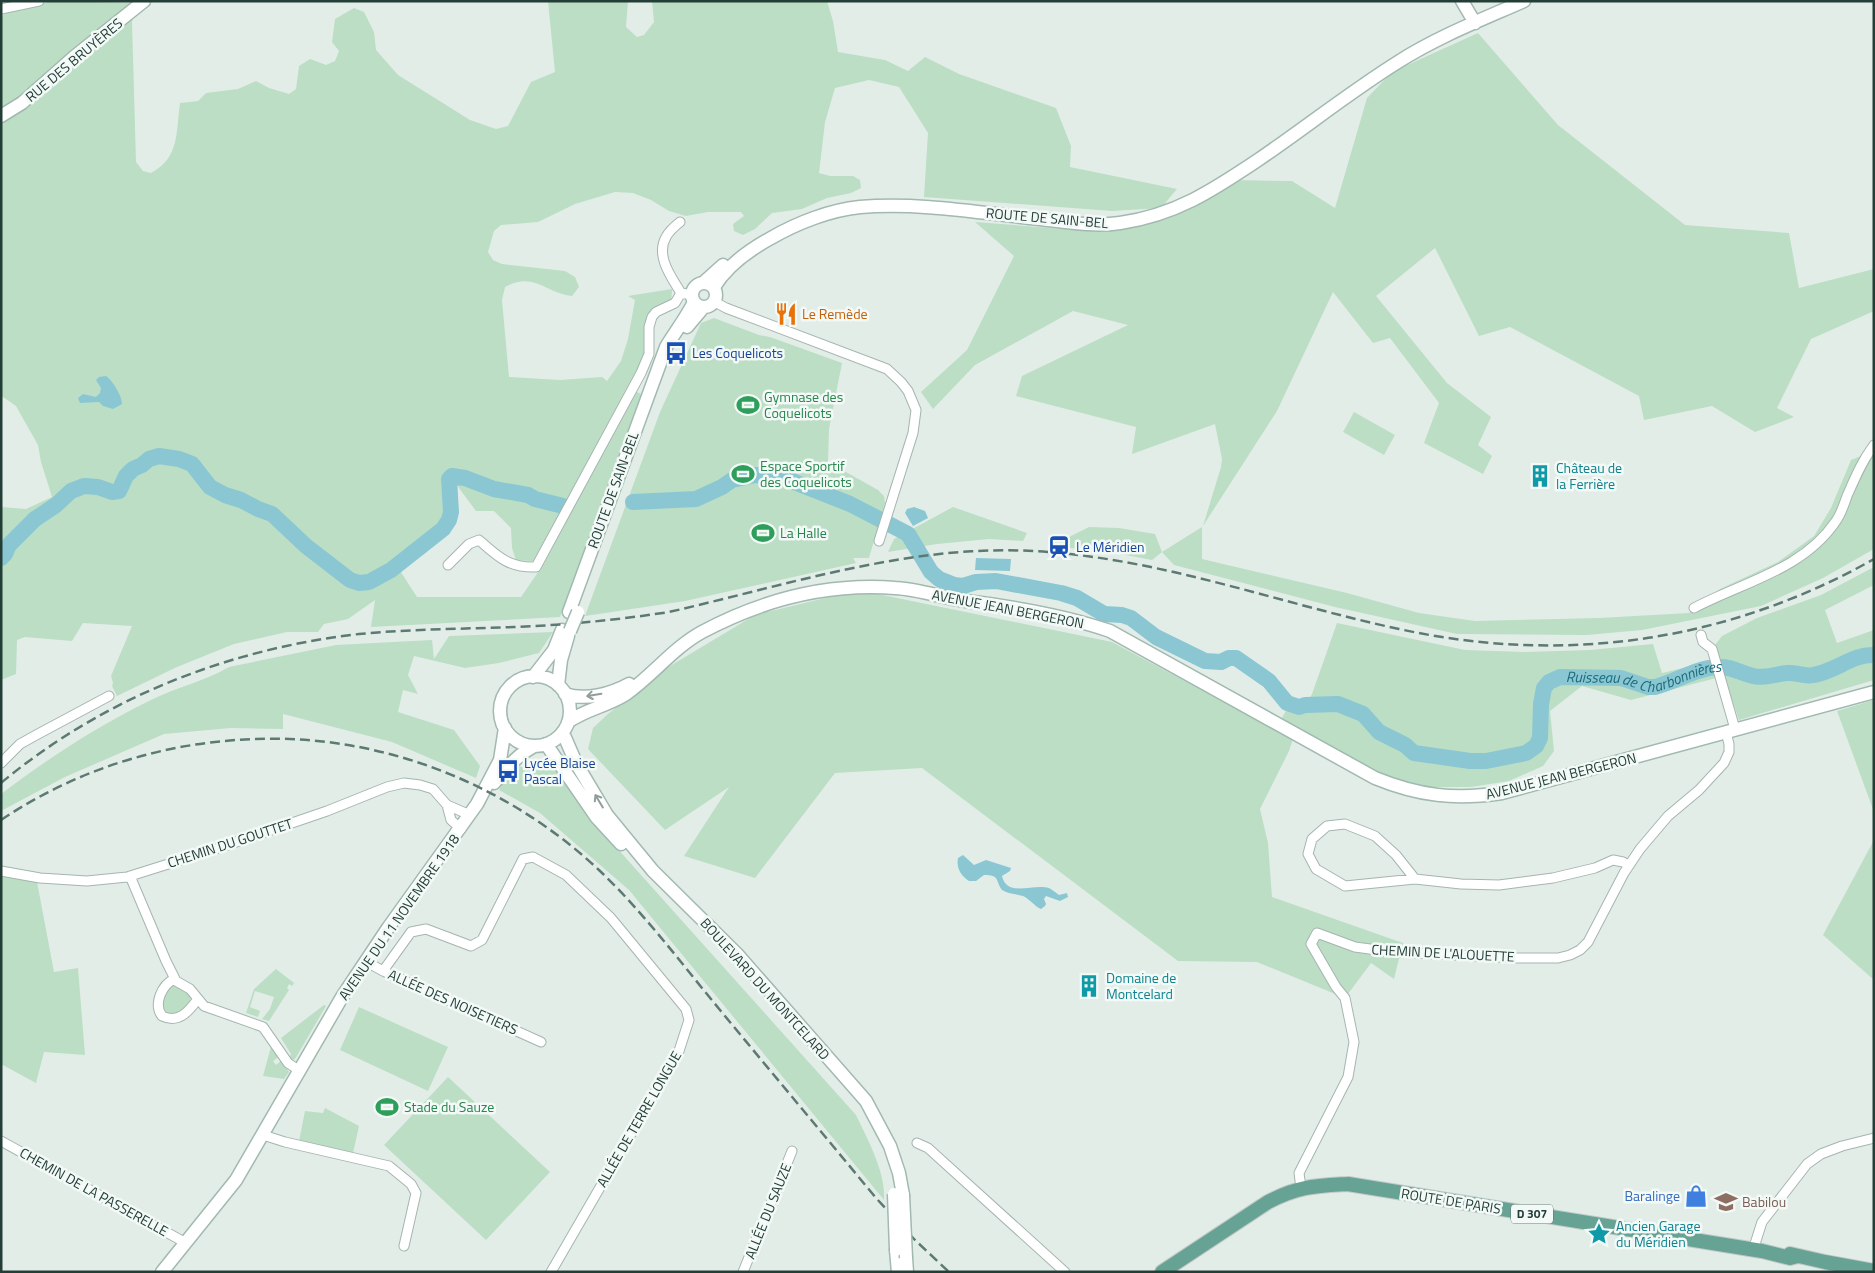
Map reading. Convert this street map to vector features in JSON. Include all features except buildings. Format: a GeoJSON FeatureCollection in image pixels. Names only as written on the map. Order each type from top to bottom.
{"type":"FeatureCollection","features":[{"type":"Feature","properties":{"kind":"main road","name":"RUE DES BRUYÈRES"},"geometry":{"type":"LineString","coordinates":[[1,116],[22,103],[74,57],[144,1]]}},
{"type":"Feature","properties":{"kind":"main road"},"geometry":{"type":"LineString","coordinates":[[1462,1],[1473,20]]}},
{"type":"Feature","properties":{"kind":"main road","name":"ROUTE DE SAIN-BEL"},"geometry":{"type":"LineString","coordinates":[[1473,20],[1509,1]]}},
{"type":"Feature","properties":{"kind":"main road","name":"ROUTE DE SAIN-BEL"},"geometry":{"type":"LineString","coordinates":[[708,285],[741,250],[764,234],[800,216],[829,206],[887,199],[910,200],[1082,217],[1116,216],[1161,208],[1193,194],[1282,138],[1396,54],[1473,20],[1524,1]]}},
{"type":"Feature","properties":{"kind":"main road"},"geometry":{"type":"LineString","coordinates":[[708,285],[717,296],[715,302],[710,306],[693,300],[694,287],[708,285]]}},
{"type":"Feature","properties":{"kind":"main road","name":"ROUTE DE SAIN-BEL"},"geometry":{"type":"LineString","coordinates":[[562,689],[561,660],[566,631],[608,524],[671,351],[682,333],[693,300]]}},
{"type":"Feature","properties":{"kind":"main road","name":"AVENUE JEAN BERGERON"},"geometry":{"type":"LineString","coordinates":[[566,727],[578,714],[619,698],[637,686],[652,670],[676,650],[700,633],[725,621],[762,606],[828,589],[860,586],[885,587],[893,591],[1024,617],[1128,642],[1375,778],[1399,788],[1421,794],[1478,797],[1502,793],[1874,692]]}},
{"type":"Feature","properties":{"kind":"main road","name":"ROUTE DE SAIN-BEL"},"geometry":{"type":"LineString","coordinates":[[533,677],[566,631]]}},
{"type":"Feature","properties":{"kind":"main road","name":"AVENUE JEAN BERGERON"},"geometry":{"type":"LineString","coordinates":[[562,689],[579,697],[620,690],[652,670]]}},
{"type":"Feature","properties":{"kind":"main road"},"geometry":{"type":"LineString","coordinates":[[533,677],[546,678],[562,689],[570,707],[566,727],[555,740],[540,745],[517,741],[505,728],[502,722],[501,708],[505,695],[514,684],[520,680],[533,677]]}},
{"type":"Feature","properties":{"kind":"main road","name":"BOULEVARD DU MONTCELARD"},"geometry":{"type":"LineString","coordinates":[[566,727],[576,763],[607,814],[653,871],[737,954],[866,1102],[890,1146],[899,1173],[898,1194],[901,1254],[898,1272]]}},
{"type":"Feature","properties":{"kind":"main road","name":"AVENUE DU 11 NOVEMBRE 1918"},"geometry":{"type":"LineString","coordinates":[[162,1272],[236,1180],[342,997],[365,961],[473,810],[500,760],[505,728]]}},
{"type":"Feature","properties":{"kind":"main road","name":"BOULEVARD DU MONTCELARD"},"geometry":{"type":"LineString","coordinates":[[540,745],[597,818],[650,877],[738,967],[860,1106],[883,1150],[898,1194]]}},
{"type":"Feature","properties":{"kind":"main road","name":"AVENUE DU 11 NOVEMBRE 1918"},"geometry":{"type":"LineString","coordinates":[[473,810],[512,761],[540,745]]}},
{"type":"Feature","properties":{"kind":"main road","name":"ROUTE DE PARIS"},"geometry":{"type":"LineString","coordinates":[[1162,1272],[1268,1202],[1301,1188],[1348,1184],[1758,1250],[1790,1258],[1798,1256],[1874,1271]]}},
{"type":"Feature","properties":{"kind":"main road","name":"BOULEVARD DU MONTCELARD"},"geometry":{"type":"LineString","coordinates":[[901,1254],[907,1272]]}},
{"type":"Feature","properties":{"kind":"street"},"geometry":{"type":"LineString","coordinates":[[2,7],[38,1]]}},
{"type":"Feature","properties":{"kind":"street"},"geometry":{"type":"LineString","coordinates":[[680,222],[666,236],[662,246],[664,260],[670,274],[693,300]]}},
{"type":"Feature","properties":{"kind":"street"},"geometry":{"type":"LineString","coordinates":[[448,565],[469,544],[478,540],[498,557],[514,565],[536,567],[642,373],[649,354],[649,327],[652,317],[656,312],[675,303],[693,300]]}},
{"type":"Feature","properties":{"kind":"street"},"geometry":{"type":"LineString","coordinates":[[715,302],[726,308],[887,369],[908,391],[916,410],[913,433],[879,541]]}},
{"type":"Feature","properties":{"kind":"street"},"geometry":{"type":"LineString","coordinates":[[1694,608],[1714,597],[1739,588],[1792,563],[1810,551],[1826,535],[1838,518],[1859,468],[1874,445]]}},
{"type":"Feature","properties":{"kind":"street","name":"CHEMIN DE L'ALOUETTE"},"geometry":{"type":"LineString","coordinates":[[1301,1188],[1299,1173],[1348,1077],[1354,1042],[1345,998],[1336,987],[1311,944],[1317,933],[1355,947],[1392,952],[1558,958],[1580,950],[1588,942],[1628,865],[1668,816],[1698,790],[1724,763],[1729,752],[1728,741],[1731,731],[1722,680],[1712,649],[1703,642],[1701,635]]}},
{"type":"Feature","properties":{"kind":"street"},"geometry":{"type":"LineString","coordinates":[[1,762],[26,741],[109,696]]}},
{"type":"Feature","properties":{"kind":"street","name":"CHEMIN DU GOUTTET"},"geometry":{"type":"LineString","coordinates":[[1,870],[40,878],[87,881],[130,876],[226,846],[327,811],[387,787],[404,783],[434,789],[447,805],[451,820],[461,829]]}},
{"type":"Feature","properties":{"kind":"street","name":"CHEMIN DU GOUTTET"},"geometry":{"type":"LineString","coordinates":[[447,805],[473,810]]}},
{"type":"Feature","properties":{"kind":"street"},"geometry":{"type":"LineString","coordinates":[[1415,879],[1396,855],[1375,836],[1345,824],[1327,826],[1312,838],[1308,854],[1316,869],[1345,886],[1415,879],[1499,886],[1553,878],[1595,868],[1613,860],[1628,865]]}},
{"type":"Feature","properties":{"kind":"street","name":"ALLÉE DE TERRE LONGUE"},"geometry":{"type":"LineString","coordinates":[[383,971],[411,932],[426,928],[471,946],[482,940],[522,859],[533,857],[566,875],[611,918],[686,1009],[688,1020],[679,1051],[551,1272]]}},
{"type":"Feature","properties":{"kind":"street"},"geometry":{"type":"LineString","coordinates":[[130,876],[174,979],[190,989],[204,1006],[263,1026],[288,1063],[300,1071]]}},
{"type":"Feature","properties":{"kind":"street","name":"ALLÉE DES NOISETIERS"},"geometry":{"type":"LineString","coordinates":[[365,961],[383,971],[541,1042]]}},
{"type":"Feature","properties":{"kind":"street"},"geometry":{"type":"LineString","coordinates":[[174,979],[165,987],[158,1002],[157,1008],[162,1016],[171,1018],[184,1016],[198,999]]}},
{"type":"Feature","properties":{"kind":"street"},"geometry":{"type":"LineString","coordinates":[[263,1135],[285,1142],[389,1166],[411,1184],[416,1193],[404,1246]]}},
{"type":"Feature","properties":{"kind":"street"},"geometry":{"type":"LineString","coordinates":[[1758,1250],[1762,1222],[1807,1164],[1821,1154],[1842,1146],[1874,1138]]}},
{"type":"Feature","properties":{"kind":"street","name":"CHEMIN DE LA PASSERELLE"},"geometry":{"type":"LineString","coordinates":[[1,1142],[186,1243]]}},
{"type":"Feature","properties":{"kind":"street"},"geometry":{"type":"LineString","coordinates":[[917,1143],[928,1148],[1065,1272]]}},
{"type":"Feature","properties":{"kind":"street","name":"ALLÉE DU SAUZE"},"geometry":{"type":"LineString","coordinates":[[743,1272],[792,1151]]}},
{"type":"Feature","properties":{"kind":"green space"},"geometry":{"type":"Polygon","coordinates":[[[54,1],[136,3],[132,22],[136,162],[143,171],[151,173],[167,160],[172,152],[177,133],[180,103],[198,101],[206,93],[238,89],[256,81],[269,88],[289,94],[296,89],[299,66],[310,59],[326,65],[335,61],[339,51],[332,42],[335,19],[354,8],[364,12],[374,32],[376,50],[398,75],[470,120],[496,129],[508,126],[531,82],[555,72],[548,1],[628,1],[626,27],[637,37],[644,35],[654,22],[652,1],[827,1],[833,21],[838,52],[885,60],[908,71],[925,57],[959,74],[1056,108],[1071,146],[1070,167],[1177,189],[1161,208],[1112,211],[924,197],[928,133],[899,87],[869,80],[835,88],[825,122],[819,173],[830,176],[853,176],[860,180],[861,188],[851,193],[827,198],[802,209],[772,213],[755,229],[743,235],[734,231],[733,224],[744,216],[741,212],[708,212],[686,216],[669,211],[651,200],[633,193],[615,192],[575,204],[538,222],[501,225],[494,231],[488,252],[493,260],[502,264],[565,271],[575,277],[579,287],[572,296],[532,282],[524,281],[505,287],[502,300],[509,377],[560,380],[602,377],[607,381],[621,361],[628,339],[635,300],[628,296],[672,289],[671,306],[652,317],[649,354],[633,390],[641,394],[560,617],[371,627],[375,600],[348,619],[324,624],[318,632],[287,632],[234,644],[177,667],[117,696],[112,686],[111,676],[132,626],[83,623],[72,641],[25,637],[17,640],[16,674],[1,680],[1,507],[26,509],[52,497],[41,462],[38,445],[16,406],[1,397],[1,16],[17,8],[54,1]],[[458,474],[447,476],[447,514],[442,525],[395,563],[417,597],[521,597],[545,562],[516,560],[512,548],[511,528],[494,511],[476,511],[456,484],[458,474]]]}},
{"type":"Feature","properties":{"kind":"green space"},"geometry":{"type":"Polygon","coordinates":[[[1478,33],[1558,125],[1685,225],[1789,233],[1799,288],[1874,269],[1874,311],[1811,339],[1777,408],[1794,417],[1755,432],[1712,406],[1644,420],[1639,396],[1510,327],[1479,336],[1435,248],[1376,296],[1447,383],[1491,417],[1478,445],[1492,456],[1483,474],[1424,443],[1439,403],[1390,338],[1373,343],[1333,292],[1277,411],[1203,526],[1222,459],[1215,424],[1132,454],[1136,427],[1016,396],[1022,376],[1128,325],[1073,311],[975,365],[933,409],[921,392],[967,350],[1014,256],[975,222],[1104,232],[1174,210],[1228,180],[1292,181],[1335,208],[1367,98],[1392,72],[1478,33]]]}},
{"type":"Feature","properties":{"kind":"green space","name":"Espace Sportif des Coquelicots"},"geometry":{"type":"Polygon","coordinates":[[[714,318],[842,363],[829,429],[828,462],[878,490],[884,496],[885,503],[869,558],[853,558],[856,563],[685,601],[585,616],[660,412],[701,323],[714,318]]]}},
{"type":"Feature","properties":{"kind":"green space"},"geometry":{"type":"Polygon","coordinates":[[[1354,412],[1395,435],[1384,455],[1343,432],[1354,412]]]}},
{"type":"Feature","properties":{"kind":"green space"},"geometry":{"type":"Polygon","coordinates":[[[1868,453],[1874,455],[1874,549],[1823,578],[1761,606],[1642,630],[1587,635],[1457,634],[1335,607],[1174,565],[1162,552],[1202,527],[1202,559],[1347,593],[1419,613],[1475,621],[1599,618],[1689,613],[1720,589],[1778,562],[1814,536],[1831,508],[1851,460],[1868,453]]]}},
{"type":"Feature","properties":{"kind":"green space"},"geometry":{"type":"Polygon","coordinates":[[[953,507],[1027,533],[1023,541],[989,539],[937,544],[888,552],[894,539],[953,507]]]}},
{"type":"Feature","properties":{"kind":"green space"},"geometry":{"type":"Polygon","coordinates":[[[1089,527],[1119,528],[1155,534],[1162,552],[1152,560],[1105,551],[1070,548],[1069,537],[1089,527]]]}},
{"type":"Feature","properties":{"kind":"green space"},"geometry":{"type":"Polygon","coordinates":[[[1874,567],[1874,585],[1825,610],[1837,643],[1874,630],[1874,680],[1739,720],[1724,676],[1631,700],[1582,686],[1550,711],[1554,751],[1543,766],[1509,781],[1471,787],[1429,787],[1375,778],[1278,725],[1287,709],[1304,710],[1312,694],[1337,623],[1465,650],[1525,652],[1590,650],[1653,644],[1662,673],[1714,661],[1712,649],[1722,636],[1757,618],[1821,595],[1874,567]]]}},
{"type":"Feature","properties":{"kind":"green space"},"geometry":{"type":"Polygon","coordinates":[[[858,590],[1112,642],[1293,739],[1260,809],[1268,843],[1272,897],[1403,943],[1394,979],[1371,963],[1345,998],[1257,962],[1178,961],[922,768],[835,773],[755,878],[684,856],[729,787],[665,830],[588,749],[593,728],[665,669],[755,615],[858,590]]]}},
{"type":"Feature","properties":{"kind":"green space"},"geometry":{"type":"Polygon","coordinates":[[[553,632],[539,653],[499,663],[465,668],[414,656],[408,675],[418,694],[403,690],[398,712],[454,730],[480,766],[476,778],[392,742],[283,714],[283,729],[231,728],[164,734],[65,777],[1,811],[1,794],[74,743],[151,700],[229,667],[336,645],[432,640],[434,659],[449,636],[553,632]]]}},
{"type":"Feature","properties":{"kind":"green space"},"geometry":{"type":"Polygon","coordinates":[[[1874,700],[1874,812],[1837,711],[1874,700]]]}},
{"type":"Feature","properties":{"kind":"green space"},"geometry":{"type":"Polygon","coordinates":[[[514,765],[535,770],[554,767],[607,837],[856,1115],[879,1168],[884,1190],[884,1200],[629,890],[540,813],[499,790],[514,765]]]}},
{"type":"Feature","properties":{"kind":"green space"},"geometry":{"type":"Polygon","coordinates":[[[1874,840],[1874,980],[1823,935],[1874,840]]]}},
{"type":"Feature","properties":{"kind":"green space"},"geometry":{"type":"Polygon","coordinates":[[[1,875],[37,882],[54,972],[78,968],[85,1055],[44,1052],[36,1083],[1,1064],[1,875]]]}},
{"type":"Feature","properties":{"kind":"green space"},"geometry":{"type":"Polygon","coordinates":[[[276,969],[294,983],[292,986],[289,984],[287,988],[289,990],[269,1021],[262,1019],[270,1009],[274,997],[255,991],[250,1007],[260,1011],[258,1017],[246,1013],[254,989],[276,969]]]}},
{"type":"Feature","properties":{"kind":"green space"},"geometry":{"type":"Polygon","coordinates":[[[171,985],[186,990],[192,996],[186,1010],[175,1015],[165,1014],[160,1008],[167,988],[171,985]]]}},
{"type":"Feature","properties":{"kind":"green space"},"geometry":{"type":"Polygon","coordinates":[[[324,1005],[326,1006],[295,1059],[292,1060],[291,1054],[281,1038],[324,1005]]]}},
{"type":"Feature","properties":{"kind":"green space"},"geometry":{"type":"Polygon","coordinates":[[[359,1007],[448,1047],[428,1091],[340,1050],[359,1007]]]}},
{"type":"Feature","properties":{"kind":"green space"},"geometry":{"type":"Polygon","coordinates":[[[272,1043],[280,1056],[273,1061],[276,1065],[282,1060],[289,1072],[284,1079],[263,1076],[272,1043]]]}},
{"type":"Feature","properties":{"kind":"green space"},"geometry":{"type":"Polygon","coordinates":[[[448,1077],[550,1172],[486,1240],[384,1145],[448,1077]]]}},
{"type":"Feature","properties":{"kind":"green space"},"geometry":{"type":"Polygon","coordinates":[[[325,1108],[359,1126],[353,1153],[299,1141],[305,1111],[323,1113],[325,1108]]]}},
{"type":"Feature","properties":{"kind":"water"},"geometry":{"type":"Polygon","coordinates":[[[106,376],[117,389],[122,404],[113,409],[103,406],[99,402],[80,403],[78,398],[83,394],[96,397],[100,393],[101,388],[96,380],[99,377],[106,376]]]}},
{"type":"Feature","properties":{"kind":"water"},"geometry":{"type":"Polygon","coordinates":[[[914,507],[925,511],[928,518],[913,526],[905,513],[907,509],[914,507]]]}},
{"type":"Feature","properties":{"kind":"water"},"geometry":{"type":"Polygon","coordinates":[[[976,558],[1011,559],[1010,571],[975,570],[976,558]]]}},
{"type":"Feature","properties":{"kind":"water"},"geometry":{"type":"Polygon","coordinates":[[[963,855],[974,865],[986,860],[1011,868],[1010,871],[1002,876],[1005,883],[1009,886],[1015,888],[1049,888],[1059,895],[1067,893],[1068,897],[1060,901],[1046,896],[1044,899],[1046,904],[1041,909],[1023,896],[1002,890],[993,876],[984,875],[976,881],[969,881],[961,874],[958,868],[958,858],[963,855]]]}},
{"type":"Feature","properties":{"kind":"waterway","name":"Ruisseau de Charbonnières"},"geometry":{"type":"LineString","coordinates":[[1,558],[9,545],[35,519],[56,505],[71,491],[84,486],[98,487],[112,492],[119,491],[126,476],[133,469],[149,459],[159,456],[179,459],[192,464],[210,487],[272,514],[306,546],[350,580],[359,583],[369,582],[391,570],[443,529],[449,520],[451,512],[449,479],[452,476],[465,478],[494,489],[528,495],[535,499],[563,506]]}},
{"type":"Feature","properties":{"kind":"waterway","name":"Ruisseau de Charbonnières"},"geometry":{"type":"LineString","coordinates":[[633,502],[696,499],[722,487],[732,480],[755,475],[779,476],[850,504],[908,534],[931,572],[939,579],[954,585],[963,586],[976,582],[996,581],[1061,593],[1077,598],[1104,614],[1122,615],[1131,618],[1156,637],[1205,661],[1221,662],[1229,658],[1236,658],[1269,681],[1287,703],[1299,707],[1305,705],[1338,704],[1363,714],[1379,732],[1405,745],[1414,753],[1470,761],[1486,761],[1526,753],[1536,746],[1540,738],[1541,704],[1544,688],[1549,682],[1560,677],[1621,678],[1648,687],[1655,687],[1693,672],[1709,668],[1727,668],[1757,677],[1790,673],[1810,675],[1821,673],[1858,657],[1874,655]]}},
{"type":"Feature","properties":{"kind":"railway"},"geometry":{"type":"LineString","coordinates":[[1,783],[40,753],[82,726],[125,702],[169,682],[215,665],[262,652],[310,641],[359,634],[553,625],[650,615],[856,567],[952,553],[1000,550],[1048,552],[1137,564],[1225,584],[1399,629],[1461,640],[1522,645],[1583,645],[1643,639],[1703,627],[1761,610],[1818,587],[1874,559]]}},
{"type":"Feature","properties":{"kind":"railway"},"geometry":{"type":"LineString","coordinates":[[1,820],[60,786],[91,773],[155,752],[221,741],[255,739],[303,740],[350,745],[396,756],[441,771],[484,790],[525,813],[564,840],[616,887],[662,939],[876,1198],[915,1240],[949,1272]]}},
{"type":"Feature","properties":{"kind":"place","name":"Le Remède"},"geometry":{"type":"Point","coordinates":[786,314]}},
{"type":"Feature","properties":{"kind":"place","name":"Les Coquelicots"},"geometry":{"type":"Point","coordinates":[676,353]}},
{"type":"Feature","properties":{"kind":"place","name":"Gymnase des Coquelicots"},"geometry":{"type":"Point","coordinates":[748,405]}},
{"type":"Feature","properties":{"kind":"place","name":"Espace Sportif des Coquelicots"},"geometry":{"type":"Point","coordinates":[743,474]}},
{"type":"Feature","properties":{"kind":"place","name":"Château de la Ferrière"},"geometry":{"type":"Point","coordinates":[1540,476]}},
{"type":"Feature","properties":{"kind":"place","name":"La Halle"},"geometry":{"type":"Point","coordinates":[763,533]}},
{"type":"Feature","properties":{"kind":"place","name":"Le Méridien"},"geometry":{"type":"Point","coordinates":[1059,547]}},
{"type":"Feature","properties":{"kind":"place","name":"Lycée Blaise Pascal"},"geometry":{"type":"Point","coordinates":[508,771]}},
{"type":"Feature","properties":{"kind":"place","name":"Domaine de Montcelard"},"geometry":{"type":"Point","coordinates":[1089,986]}},
{"type":"Feature","properties":{"kind":"place","name":"Stade du Sauze"},"geometry":{"type":"Point","coordinates":[387,1107]}},
{"type":"Feature","properties":{"kind":"place","name":"Baralinge"},"geometry":{"type":"Point","coordinates":[1696,1196]}},
{"type":"Feature","properties":{"kind":"place","name":"Babilou"},"geometry":{"type":"Point","coordinates":[1726,1202]}},
{"type":"Feature","properties":{"kind":"place","name":"Ancien Garage du Méridien"},"geometry":{"type":"Point","coordinates":[1599,1234]}}]}
